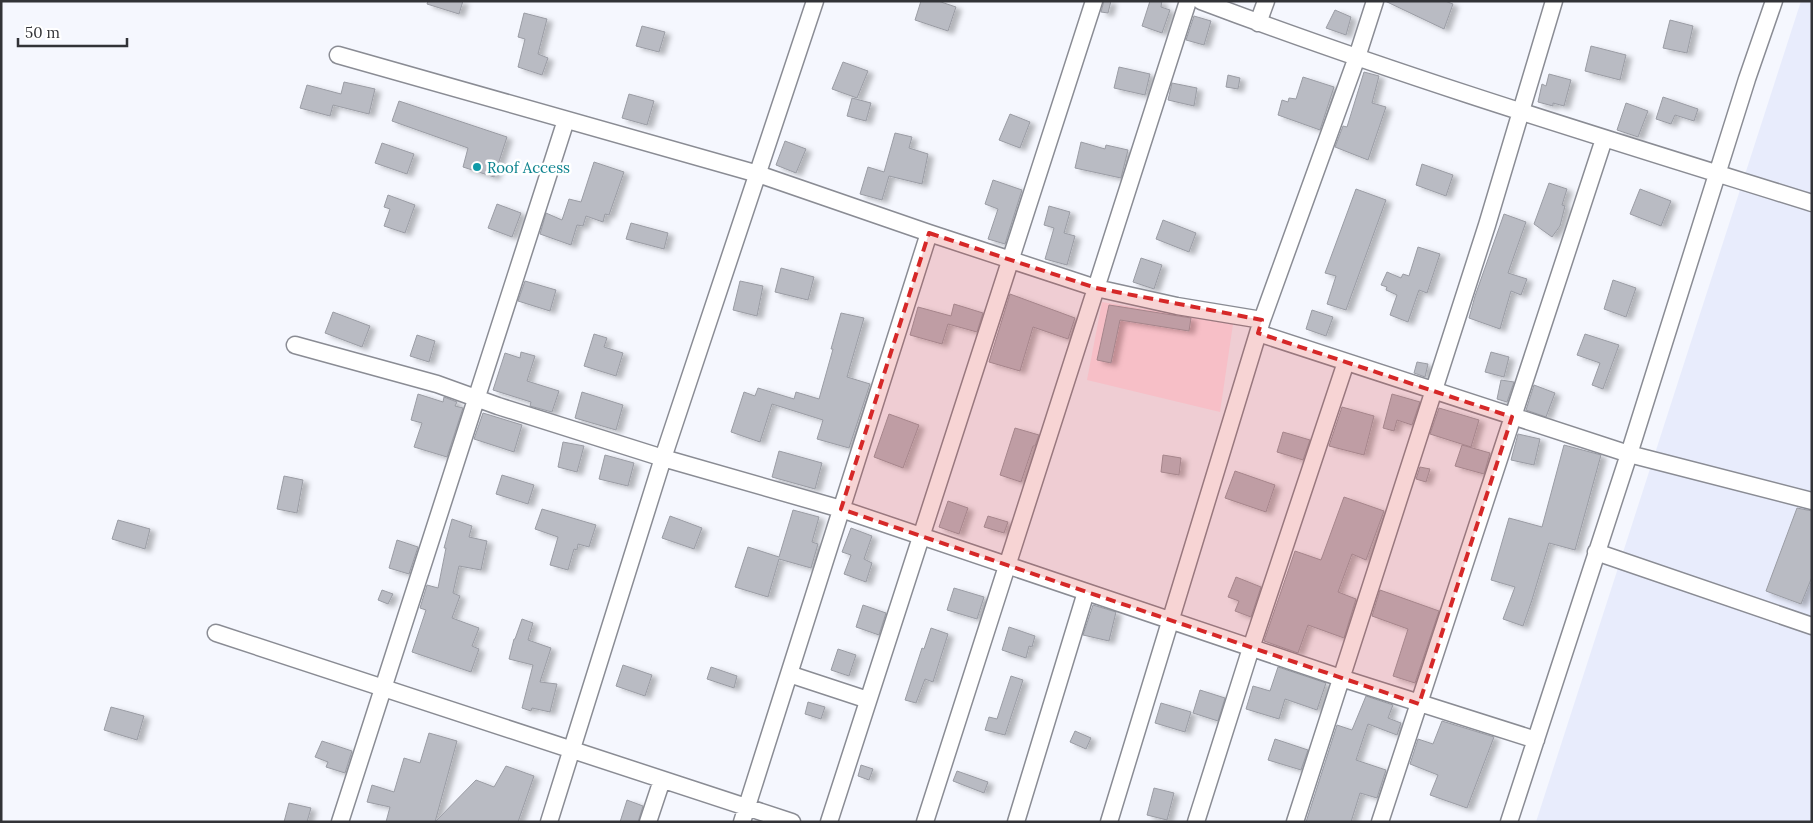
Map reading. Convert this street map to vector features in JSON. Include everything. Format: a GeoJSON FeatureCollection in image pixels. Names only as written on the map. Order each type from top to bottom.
{"type":"FeatureCollection","features":[{"type":"Feature","properties":{"kind":"street"},"geometry":{"type":"LineString","coordinates":[[549,822],[663,458],[815,1]]}},
{"type":"Feature","properties":{"kind":"street"},"geometry":{"type":"LineString","coordinates":[[829,822],[1094,1]]}},
{"type":"Feature","properties":{"kind":"street"},"geometry":{"type":"LineString","coordinates":[[925,822],[1188,1]]}},
{"type":"Feature","properties":{"kind":"street"},"geometry":{"type":"LineString","coordinates":[[1201,1],[1258,23],[1520,112],[1812,203]]}},
{"type":"Feature","properties":{"kind":"street"},"geometry":{"type":"LineString","coordinates":[[1258,23],[1266,1]]}},
{"type":"Feature","properties":{"kind":"street"},"geometry":{"type":"LineString","coordinates":[[1109,822],[1260,326],[1357,57],[1375,1]]}},
{"type":"Feature","properties":{"kind":"street"},"geometry":{"type":"LineString","coordinates":[[1295,822],[1487,225],[1554,1]]}},
{"type":"Feature","properties":{"kind":"street"},"geometry":{"type":"LineString","coordinates":[[1509,822],[1629,454],[1747,79],[1774,1]]}},
{"type":"Feature","properties":{"kind":"street"},"geometry":{"type":"LineString","coordinates":[[338,55],[758,174],[928,234],[1096,288],[1260,326],[1346,362],[1629,454],[1812,501]]}},
{"type":"Feature","properties":{"kind":"street"},"geometry":{"type":"LineString","coordinates":[[340,822],[566,120]]}},
{"type":"Feature","properties":{"kind":"street"},"geometry":{"type":"LineString","coordinates":[[1380,822],[1604,139]]}},
{"type":"Feature","properties":{"kind":"street"},"geometry":{"type":"LineString","coordinates":[[744,814],[928,234]]}},
{"type":"Feature","properties":{"kind":"street"},"geometry":{"type":"LineString","coordinates":[[295,344],[437,384],[663,458],[841,509],[1419,704],[1536,740]]}},
{"type":"Feature","properties":{"kind":"street"},"geometry":{"type":"LineString","coordinates":[[1196,822],[1251,648],[1346,362]]}},
{"type":"Feature","properties":{"kind":"street"},"geometry":{"type":"LineString","coordinates":[[1596,552],[1812,626]]}},
{"type":"Feature","properties":{"kind":"street"},"geometry":{"type":"LineString","coordinates":[[1016,822],[1086,592]]}},
{"type":"Feature","properties":{"kind":"street"},"geometry":{"type":"LineString","coordinates":[[216,633],[662,780],[744,814],[792,822]]}},
{"type":"Feature","properties":{"kind":"street"},"geometry":{"type":"LineString","coordinates":[[789,674],[868,700]]}},
{"type":"Feature","properties":{"kind":"street"},"geometry":{"type":"LineString","coordinates":[[648,822],[662,780]]}},
{"type":"Feature","properties":{"kind":"highlighted area"},"geometry":{"type":"Polygon","coordinates":[[[929,233],[1096,288],[1262,320],[1258,333],[1512,417],[1419,704],[841,509],[929,233]]]}},
{"type":"Feature","properties":{"kind":"shaded area"},"geometry":{"type":"Polygon","coordinates":[[[1801,1],[1812,1],[1812,822],[1536,822],[1801,1]]]}},
{"type":"Feature","properties":{"kind":"shaded area"},"geometry":{"type":"Polygon","coordinates":[[[1102,302],[1233,324],[1220,412],[1087,380],[1102,302]]]}},
{"type":"Feature","properties":{"kind":"building"},"geometry":{"type":"Polygon","coordinates":[[[428,1],[463,1],[459,14],[427,4],[428,1]]]}},
{"type":"Feature","properties":{"kind":"building"},"geometry":{"type":"Polygon","coordinates":[[[921,1],[938,1],[956,7],[948,31],[915,20],[921,1]]]}},
{"type":"Feature","properties":{"kind":"building"},"geometry":{"type":"Polygon","coordinates":[[[1104,1],[1111,1],[1108,13],[1101,12],[1104,1]]]}},
{"type":"Feature","properties":{"kind":"building"},"geometry":{"type":"Polygon","coordinates":[[[1150,1],[1162,1],[1161,7],[1170,10],[1162,33],[1142,26],[1150,1]]]}},
{"type":"Feature","properties":{"kind":"building"},"geometry":{"type":"Polygon","coordinates":[[[1385,1],[1445,1],[1453,4],[1444,29],[1385,1]]]}},
{"type":"Feature","properties":{"kind":"building"},"geometry":{"type":"Polygon","coordinates":[[[1335,10],[1351,17],[1346,35],[1326,28],[1335,10]]]}},
{"type":"Feature","properties":{"kind":"building"},"geometry":{"type":"Polygon","coordinates":[[[524,13],[547,19],[538,54],[548,58],[542,75],[518,67],[525,39],[518,37],[524,13]]]}},
{"type":"Feature","properties":{"kind":"building"},"geometry":{"type":"Polygon","coordinates":[[[1194,16],[1211,21],[1204,45],[1186,40],[1194,16]]]}},
{"type":"Feature","properties":{"kind":"building"},"geometry":{"type":"Polygon","coordinates":[[[1670,20],[1693,26],[1687,53],[1663,48],[1670,20]]]}},
{"type":"Feature","properties":{"kind":"building"},"geometry":{"type":"Polygon","coordinates":[[[642,26],[665,32],[659,52],[636,46],[642,26]]]}},
{"type":"Feature","properties":{"kind":"building"},"geometry":{"type":"Polygon","coordinates":[[[1591,46],[1626,55],[1620,80],[1585,71],[1591,46]]]}},
{"type":"Feature","properties":{"kind":"building"},"geometry":{"type":"Polygon","coordinates":[[[843,62],[868,71],[857,98],[832,89],[843,62]]]}},
{"type":"Feature","properties":{"kind":"building"},"geometry":{"type":"Polygon","coordinates":[[[1119,67],[1150,74],[1145,95],[1114,88],[1119,67]]]}},
{"type":"Feature","properties":{"kind":"building"},"geometry":{"type":"Polygon","coordinates":[[[1364,72],[1379,76],[1372,103],[1386,107],[1368,160],[1335,147],[1343,126],[1347,127],[1364,72]]]}},
{"type":"Feature","properties":{"kind":"building"},"geometry":{"type":"Polygon","coordinates":[[[1549,74],[1571,80],[1564,106],[1553,103],[1553,106],[1538,102],[1542,84],[1546,86],[1549,74]]]}},
{"type":"Feature","properties":{"kind":"building"},"geometry":{"type":"Polygon","coordinates":[[[1228,75],[1240,78],[1238,89],[1226,87],[1228,75]]]}},
{"type":"Feature","properties":{"kind":"building"},"geometry":{"type":"Polygon","coordinates":[[[1303,77],[1334,87],[1320,130],[1278,115],[1282,100],[1288,102],[1289,98],[1296,99],[1303,77]]]}},
{"type":"Feature","properties":{"kind":"building"},"geometry":{"type":"Polygon","coordinates":[[[344,82],[375,89],[369,114],[333,105],[330,116],[300,108],[307,85],[341,94],[344,82]]]}},
{"type":"Feature","properties":{"kind":"building"},"geometry":{"type":"Polygon","coordinates":[[[1172,83],[1197,88],[1194,106],[1168,100],[1172,83]]]}},
{"type":"Feature","properties":{"kind":"building"},"geometry":{"type":"Polygon","coordinates":[[[629,94],[654,101],[647,125],[622,118],[629,94]]]}},
{"type":"Feature","properties":{"kind":"building"},"geometry":{"type":"Polygon","coordinates":[[[1663,97],[1698,109],[1694,121],[1675,115],[1671,124],[1656,119],[1663,97]]]}},
{"type":"Feature","properties":{"kind":"building"},"geometry":{"type":"Polygon","coordinates":[[[852,98],[871,103],[866,121],[847,116],[852,98]]]}},
{"type":"Feature","properties":{"kind":"building"},"geometry":{"type":"Polygon","coordinates":[[[399,101],[507,137],[494,177],[463,167],[468,148],[392,121],[399,101]]]}},
{"type":"Feature","properties":{"kind":"building"},"geometry":{"type":"Polygon","coordinates":[[[1626,103],[1648,111],[1638,137],[1617,130],[1626,103]]]}},
{"type":"Feature","properties":{"kind":"building"},"geometry":{"type":"Polygon","coordinates":[[[1010,114],[1030,122],[1020,148],[999,140],[1010,114]]]}},
{"type":"Feature","properties":{"kind":"building"},"geometry":{"type":"Polygon","coordinates":[[[895,133],[912,137],[909,148],[928,154],[922,184],[889,176],[882,200],[860,194],[868,167],[884,172],[895,133]]]}},
{"type":"Feature","properties":{"kind":"building"},"geometry":{"type":"Polygon","coordinates":[[[785,141],[806,149],[796,173],[776,165],[785,141]]]}},
{"type":"Feature","properties":{"kind":"building"},"geometry":{"type":"Polygon","coordinates":[[[1081,142],[1105,149],[1106,145],[1128,150],[1121,178],[1075,168],[1081,142]]]}},
{"type":"Feature","properties":{"kind":"building"},"geometry":{"type":"Polygon","coordinates":[[[382,143],[414,154],[407,174],[375,163],[382,143]]]}},
{"type":"Feature","properties":{"kind":"building"},"geometry":{"type":"Polygon","coordinates":[[[594,162],[624,172],[609,215],[605,214],[603,222],[586,216],[583,226],[577,225],[571,245],[540,234],[546,213],[562,220],[569,199],[581,202],[594,162]]]}},
{"type":"Feature","properties":{"kind":"building"},"geometry":{"type":"Polygon","coordinates":[[[1422,164],[1453,175],[1446,196],[1416,185],[1422,164]]]}},
{"type":"Feature","properties":{"kind":"building"},"geometry":{"type":"Polygon","coordinates":[[[993,180],[1022,190],[1005,244],[988,239],[998,209],[985,204],[993,180]]]}},
{"type":"Feature","properties":{"kind":"building"},"geometry":{"type":"Polygon","coordinates":[[[1549,183],[1567,189],[1562,205],[1565,206],[1560,226],[1552,237],[1534,224],[1549,183]]]}},
{"type":"Feature","properties":{"kind":"building"},"geometry":{"type":"Polygon","coordinates":[[[1356,189],[1386,200],[1346,310],[1327,304],[1336,276],[1325,273],[1356,189]]]}},
{"type":"Feature","properties":{"kind":"building"},"geometry":{"type":"Polygon","coordinates":[[[1640,189],[1671,201],[1661,226],[1630,214],[1640,189]]]}},
{"type":"Feature","properties":{"kind":"building"},"geometry":{"type":"Polygon","coordinates":[[[388,195],[415,205],[405,233],[384,226],[390,209],[384,207],[388,195]]]}},
{"type":"Feature","properties":{"kind":"building"},"geometry":{"type":"Polygon","coordinates":[[[497,204],[521,213],[512,237],[488,228],[497,204]]]}},
{"type":"Feature","properties":{"kind":"building"},"geometry":{"type":"Polygon","coordinates":[[[1049,206],[1070,212],[1064,233],[1075,236],[1067,265],[1045,259],[1054,228],[1044,225],[1049,206]]]}},
{"type":"Feature","properties":{"kind":"building"},"geometry":{"type":"Polygon","coordinates":[[[1504,214],[1526,222],[1508,273],[1527,279],[1521,295],[1511,291],[1500,329],[1469,318],[1504,214]]]}},
{"type":"Feature","properties":{"kind":"building"},"geometry":{"type":"Polygon","coordinates":[[[1163,220],[1196,233],[1189,252],[1156,239],[1163,220]]]}},
{"type":"Feature","properties":{"kind":"building"},"geometry":{"type":"Polygon","coordinates":[[[631,223],[668,233],[664,249],[626,239],[631,223]]]}},
{"type":"Feature","properties":{"kind":"building"},"geometry":{"type":"Polygon","coordinates":[[[1418,247],[1440,254],[1427,293],[1419,290],[1408,322],[1390,315],[1397,295],[1386,290],[1387,287],[1381,285],[1387,272],[1401,278],[1403,274],[1409,276],[1418,247]]]}},
{"type":"Feature","properties":{"kind":"building"},"geometry":{"type":"Polygon","coordinates":[[[1141,258],[1162,265],[1154,289],[1133,282],[1141,258]]]}},
{"type":"Feature","properties":{"kind":"building"},"geometry":{"type":"Polygon","coordinates":[[[781,268],[814,277],[808,300],[775,292],[781,268]]]}},
{"type":"Feature","properties":{"kind":"building"},"geometry":{"type":"Polygon","coordinates":[[[1613,280],[1636,288],[1626,317],[1604,309],[1613,280]]]}},
{"type":"Feature","properties":{"kind":"building"},"geometry":{"type":"Polygon","coordinates":[[[525,281],[556,290],[550,311],[518,301],[525,281]]]}},
{"type":"Feature","properties":{"kind":"building"},"geometry":{"type":"Polygon","coordinates":[[[740,281],[763,286],[757,316],[733,310],[740,281]]]}},
{"type":"Feature","properties":{"kind":"building"},"geometry":{"type":"Polygon","coordinates":[[[1010,294],[1075,318],[1068,339],[1033,327],[1020,371],[989,362],[1010,294]]]}},
{"type":"Feature","properties":{"kind":"building"},"geometry":{"type":"Polygon","coordinates":[[[954,304],[983,313],[977,332],[948,324],[942,344],[910,335],[918,307],[951,316],[954,304]]]}},
{"type":"Feature","properties":{"kind":"building"},"geometry":{"type":"Polygon","coordinates":[[[1109,305],[1191,318],[1189,331],[1120,320],[1111,363],[1097,360],[1109,305]]]}},
{"type":"Feature","properties":{"kind":"building"},"geometry":{"type":"Polygon","coordinates":[[[1312,310],[1333,317],[1326,336],[1306,329],[1312,310]]]}},
{"type":"Feature","properties":{"kind":"building"},"geometry":{"type":"Polygon","coordinates":[[[333,312],[370,326],[362,347],[325,333],[333,312]]]}},
{"type":"Feature","properties":{"kind":"building"},"geometry":{"type":"Polygon","coordinates":[[[841,313],[864,318],[847,377],[870,384],[849,448],[817,439],[823,420],[772,404],[760,442],[731,432],[744,392],[755,396],[758,388],[794,399],[796,392],[819,399],[841,313]]]}},
{"type":"Feature","properties":{"kind":"building"},"geometry":{"type":"Polygon","coordinates":[[[594,334],[607,338],[604,347],[623,353],[616,376],[584,366],[594,334]]]}},
{"type":"Feature","properties":{"kind":"building"},"geometry":{"type":"Polygon","coordinates":[[[1585,334],[1619,345],[1603,389],[1592,385],[1600,363],[1577,355],[1585,334]]]}},
{"type":"Feature","properties":{"kind":"building"},"geometry":{"type":"Polygon","coordinates":[[[417,335],[435,341],[429,362],[410,356],[417,335]]]}},
{"type":"Feature","properties":{"kind":"building"},"geometry":{"type":"Polygon","coordinates":[[[521,352],[535,356],[527,381],[559,391],[552,412],[530,406],[531,402],[493,390],[505,353],[520,358],[521,352]]]}},
{"type":"Feature","properties":{"kind":"building"},"geometry":{"type":"Polygon","coordinates":[[[1491,352],[1509,357],[1504,377],[1485,372],[1491,352]]]}},
{"type":"Feature","properties":{"kind":"building"},"geometry":{"type":"Polygon","coordinates":[[[1417,362],[1428,364],[1425,377],[1414,373],[1417,362]]]}},
{"type":"Feature","properties":{"kind":"building"},"geometry":{"type":"Polygon","coordinates":[[[1501,380],[1514,382],[1507,402],[1497,399],[1501,380]]]}},
{"type":"Feature","properties":{"kind":"building"},"geometry":{"type":"Polygon","coordinates":[[[1534,385],[1555,393],[1546,417],[1526,410],[1534,385]]]}},
{"type":"Feature","properties":{"kind":"building"},"geometry":{"type":"Polygon","coordinates":[[[582,392],[623,405],[616,430],[575,418],[582,392]]]}},
{"type":"Feature","properties":{"kind":"building"},"geometry":{"type":"Polygon","coordinates":[[[418,394],[443,402],[444,397],[457,402],[455,406],[463,408],[447,457],[414,447],[422,423],[411,420],[418,394]]]}},
{"type":"Feature","properties":{"kind":"building"},"geometry":{"type":"Polygon","coordinates":[[[1392,394],[1420,402],[1412,425],[1397,420],[1394,431],[1383,428],[1392,394]]]}},
{"type":"Feature","properties":{"kind":"building"},"geometry":{"type":"Polygon","coordinates":[[[1342,407],[1374,416],[1364,455],[1329,446],[1342,407]]]}},
{"type":"Feature","properties":{"kind":"building"},"geometry":{"type":"Polygon","coordinates":[[[1439,408],[1479,420],[1471,447],[1430,434],[1439,408]]]}},
{"type":"Feature","properties":{"kind":"building"},"geometry":{"type":"Polygon","coordinates":[[[483,413],[522,425],[514,452],[474,439],[483,413]]]}},
{"type":"Feature","properties":{"kind":"building"},"geometry":{"type":"Polygon","coordinates":[[[889,414],[919,425],[903,468],[874,457],[889,414]]]}},
{"type":"Feature","properties":{"kind":"building"},"geometry":{"type":"Polygon","coordinates":[[[1015,428],[1039,435],[1035,446],[1033,446],[1021,482],[1000,475],[1015,428]]]}},
{"type":"Feature","properties":{"kind":"building"},"geometry":{"type":"Polygon","coordinates":[[[1283,432],[1310,440],[1303,460],[1277,452],[1283,432]]]}},
{"type":"Feature","properties":{"kind":"building"},"geometry":{"type":"Polygon","coordinates":[[[1518,434],[1540,439],[1534,465],[1511,460],[1518,434]]]}},
{"type":"Feature","properties":{"kind":"building"},"geometry":{"type":"Polygon","coordinates":[[[563,442],[584,446],[577,472],[558,467],[563,442]]]}},
{"type":"Feature","properties":{"kind":"building"},"geometry":{"type":"Polygon","coordinates":[[[1462,445],[1490,453],[1484,474],[1455,466],[1462,445]]]}},
{"type":"Feature","properties":{"kind":"building"},"geometry":{"type":"Polygon","coordinates":[[[1564,445],[1601,455],[1575,550],[1549,543],[1523,626],[1503,619],[1515,587],[1491,580],[1509,518],[1542,527],[1564,445]]]}},
{"type":"Feature","properties":{"kind":"building"},"geometry":{"type":"Polygon","coordinates":[[[779,451],[822,463],[815,489],[772,477],[779,451]]]}},
{"type":"Feature","properties":{"kind":"building"},"geometry":{"type":"Polygon","coordinates":[[[605,455],[634,463],[628,486],[599,479],[605,455]]]}},
{"type":"Feature","properties":{"kind":"building"},"geometry":{"type":"Polygon","coordinates":[[[1163,455],[1181,458],[1179,475],[1161,472],[1163,455]]]}},
{"type":"Feature","properties":{"kind":"building"},"geometry":{"type":"Polygon","coordinates":[[[1420,467],[1430,469],[1426,482],[1416,479],[1420,467]]]}},
{"type":"Feature","properties":{"kind":"building"},"geometry":{"type":"Polygon","coordinates":[[[1235,471],[1275,485],[1266,512],[1225,498],[1235,471]]]}},
{"type":"Feature","properties":{"kind":"building"},"geometry":{"type":"Polygon","coordinates":[[[502,475],[534,485],[528,504],[496,494],[502,475]]]}},
{"type":"Feature","properties":{"kind":"building"},"geometry":{"type":"Polygon","coordinates":[[[284,476],[303,480],[297,513],[277,509],[284,476]]]}},
{"type":"Feature","properties":{"kind":"building"},"geometry":{"type":"Polygon","coordinates":[[[1344,497],[1384,511],[1366,560],[1352,554],[1338,592],[1356,599],[1344,638],[1308,625],[1298,653],[1264,641],[1295,551],[1321,560],[1344,497]]]}},
{"type":"Feature","properties":{"kind":"building"},"geometry":{"type":"Polygon","coordinates":[[[948,501],[968,508],[959,534],[939,527],[948,501]]]}},
{"type":"Feature","properties":{"kind":"building"},"geometry":{"type":"Polygon","coordinates":[[[1797,508],[1812,511],[1812,577],[1801,604],[1766,591],[1797,508]]]}},
{"type":"Feature","properties":{"kind":"building"},"geometry":{"type":"Polygon","coordinates":[[[542,509],[596,525],[589,547],[578,544],[577,550],[574,549],[568,570],[550,565],[558,537],[535,529],[542,509]]]}},
{"type":"Feature","properties":{"kind":"building"},"geometry":{"type":"Polygon","coordinates":[[[793,510],[819,517],[812,542],[818,544],[811,568],[779,559],[768,597],[735,587],[748,547],[779,557],[793,510]]]}},
{"type":"Feature","properties":{"kind":"building"},"geometry":{"type":"Polygon","coordinates":[[[670,516],[702,528],[694,549],[662,538],[670,516]]]}},
{"type":"Feature","properties":{"kind":"building"},"geometry":{"type":"Polygon","coordinates":[[[988,516],[1008,522],[1004,533],[984,527],[988,516]]]}},
{"type":"Feature","properties":{"kind":"building"},"geometry":{"type":"Polygon","coordinates":[[[452,519],[472,526],[469,537],[487,541],[481,570],[459,566],[453,593],[460,596],[452,618],[479,628],[472,646],[479,649],[471,672],[412,652],[426,610],[420,608],[427,585],[438,588],[446,548],[444,548],[452,519]]]}},
{"type":"Feature","properties":{"kind":"building"},"geometry":{"type":"Polygon","coordinates":[[[118,520],[150,529],[145,549],[112,539],[118,520]]]}},
{"type":"Feature","properties":{"kind":"building"},"geometry":{"type":"Polygon","coordinates":[[[851,528],[872,536],[864,559],[872,563],[866,582],[844,574],[851,555],[842,552],[851,528]]]}},
{"type":"Feature","properties":{"kind":"building"},"geometry":{"type":"Polygon","coordinates":[[[397,540],[418,547],[409,574],[389,568],[397,540]]]}},
{"type":"Feature","properties":{"kind":"building"},"geometry":{"type":"Polygon","coordinates":[[[1236,577],[1261,587],[1251,617],[1235,611],[1239,601],[1228,597],[1236,577]]]}},
{"type":"Feature","properties":{"kind":"building"},"geometry":{"type":"Polygon","coordinates":[[[954,588],[984,597],[977,619],[947,610],[954,588]]]}},
{"type":"Feature","properties":{"kind":"building"},"geometry":{"type":"Polygon","coordinates":[[[382,590],[393,594],[388,604],[378,600],[382,590]]]}},
{"type":"Feature","properties":{"kind":"building"},"geometry":{"type":"Polygon","coordinates":[[[1380,590],[1439,611],[1415,683],[1393,676],[1408,629],[1372,616],[1380,590]]]}},
{"type":"Feature","properties":{"kind":"building"},"geometry":{"type":"Polygon","coordinates":[[[863,605],[886,613],[879,635],[856,627],[863,605]]]}},
{"type":"Feature","properties":{"kind":"building"},"geometry":{"type":"Polygon","coordinates":[[[1093,605],[1116,612],[1109,641],[1083,635],[1093,605]]]}},
{"type":"Feature","properties":{"kind":"building"},"geometry":{"type":"Polygon","coordinates":[[[522,619],[533,623],[528,640],[551,648],[540,682],[557,684],[550,712],[532,708],[531,711],[522,708],[533,665],[509,659],[522,619]]]}},
{"type":"Feature","properties":{"kind":"building"},"geometry":{"type":"Polygon","coordinates":[[[1009,627],[1035,636],[1032,647],[1029,646],[1026,658],[1002,650],[1009,627]]]}},
{"type":"Feature","properties":{"kind":"building"},"geometry":{"type":"Polygon","coordinates":[[[931,628],[948,634],[933,682],[925,679],[916,703],[905,700],[922,648],[924,649],[931,628]]]}},
{"type":"Feature","properties":{"kind":"building"},"geometry":{"type":"Polygon","coordinates":[[[838,649],[856,655],[849,676],[831,670],[838,649]]]}},
{"type":"Feature","properties":{"kind":"building"},"geometry":{"type":"Polygon","coordinates":[[[623,665],[652,675],[645,696],[616,686],[623,665]]]}},
{"type":"Feature","properties":{"kind":"building"},"geometry":{"type":"Polygon","coordinates":[[[711,667],[737,676],[734,688],[707,679],[711,667]]]}},
{"type":"Feature","properties":{"kind":"building"},"geometry":{"type":"Polygon","coordinates":[[[1278,667],[1326,683],[1317,710],[1285,699],[1279,719],[1246,709],[1253,686],[1270,691],[1278,667]]]}},
{"type":"Feature","properties":{"kind":"building"},"geometry":{"type":"Polygon","coordinates":[[[1011,676],[1023,680],[1005,735],[985,730],[989,717],[997,719],[1011,676]]]}},
{"type":"Feature","properties":{"kind":"building"},"geometry":{"type":"Polygon","coordinates":[[[1200,690],[1225,698],[1218,721],[1193,713],[1200,690]]]}},
{"type":"Feature","properties":{"kind":"building"},"geometry":{"type":"Polygon","coordinates":[[[1366,696],[1393,705],[1388,718],[1401,723],[1397,735],[1368,724],[1356,760],[1386,770],[1377,798],[1360,793],[1351,822],[1306,822],[1337,725],[1352,730],[1366,696]]]}},
{"type":"Feature","properties":{"kind":"building"},"geometry":{"type":"Polygon","coordinates":[[[808,702],[825,707],[821,719],[805,714],[808,702]]]}},
{"type":"Feature","properties":{"kind":"building"},"geometry":{"type":"Polygon","coordinates":[[[1161,703],[1191,712],[1185,732],[1155,723],[1161,703]]]}},
{"type":"Feature","properties":{"kind":"building"},"geometry":{"type":"Polygon","coordinates":[[[111,707],[144,716],[137,740],[104,730],[111,707]]]}},
{"type":"Feature","properties":{"kind":"building"},"geometry":{"type":"Polygon","coordinates":[[[1442,721],[1494,737],[1467,808],[1430,795],[1438,775],[1410,764],[1418,739],[1433,744],[1442,721]]]}},
{"type":"Feature","properties":{"kind":"building"},"geometry":{"type":"Polygon","coordinates":[[[1075,731],[1091,738],[1086,749],[1070,742],[1075,731]]]}},
{"type":"Feature","properties":{"kind":"building"},"geometry":{"type":"Polygon","coordinates":[[[429,733],[457,741],[435,822],[386,822],[390,807],[367,802],[372,785],[394,792],[404,758],[420,763],[429,733]]]}},
{"type":"Feature","properties":{"kind":"building"},"geometry":{"type":"Polygon","coordinates":[[[1275,739],[1308,750],[1301,770],[1268,760],[1275,739]]]}},
{"type":"Feature","properties":{"kind":"building"},"geometry":{"type":"Polygon","coordinates":[[[322,741],[352,751],[345,773],[326,767],[328,762],[315,757],[322,741]]]}},
{"type":"Feature","properties":{"kind":"building"},"geometry":{"type":"Polygon","coordinates":[[[861,765],[873,769],[869,780],[858,776],[861,765]]]}},
{"type":"Feature","properties":{"kind":"building"},"geometry":{"type":"Polygon","coordinates":[[[506,766],[534,776],[518,822],[435,822],[476,780],[494,787],[506,766]]]}},
{"type":"Feature","properties":{"kind":"building"},"geometry":{"type":"Polygon","coordinates":[[[957,771],[988,782],[984,793],[953,781],[957,771]]]}},
{"type":"Feature","properties":{"kind":"building"},"geometry":{"type":"Polygon","coordinates":[[[1154,788],[1174,793],[1167,820],[1147,815],[1154,788]]]}},
{"type":"Feature","properties":{"kind":"building"},"geometry":{"type":"Polygon","coordinates":[[[627,800],[643,806],[638,822],[620,822],[627,800]]]}},
{"type":"Feature","properties":{"kind":"building"},"geometry":{"type":"Polygon","coordinates":[[[289,803],[311,808],[307,822],[284,822],[289,803]]]}},
{"type":"Feature","properties":{"kind":"place","name":"Roof Access"},"geometry":{"type":"Point","coordinates":[477,167]}}]}
